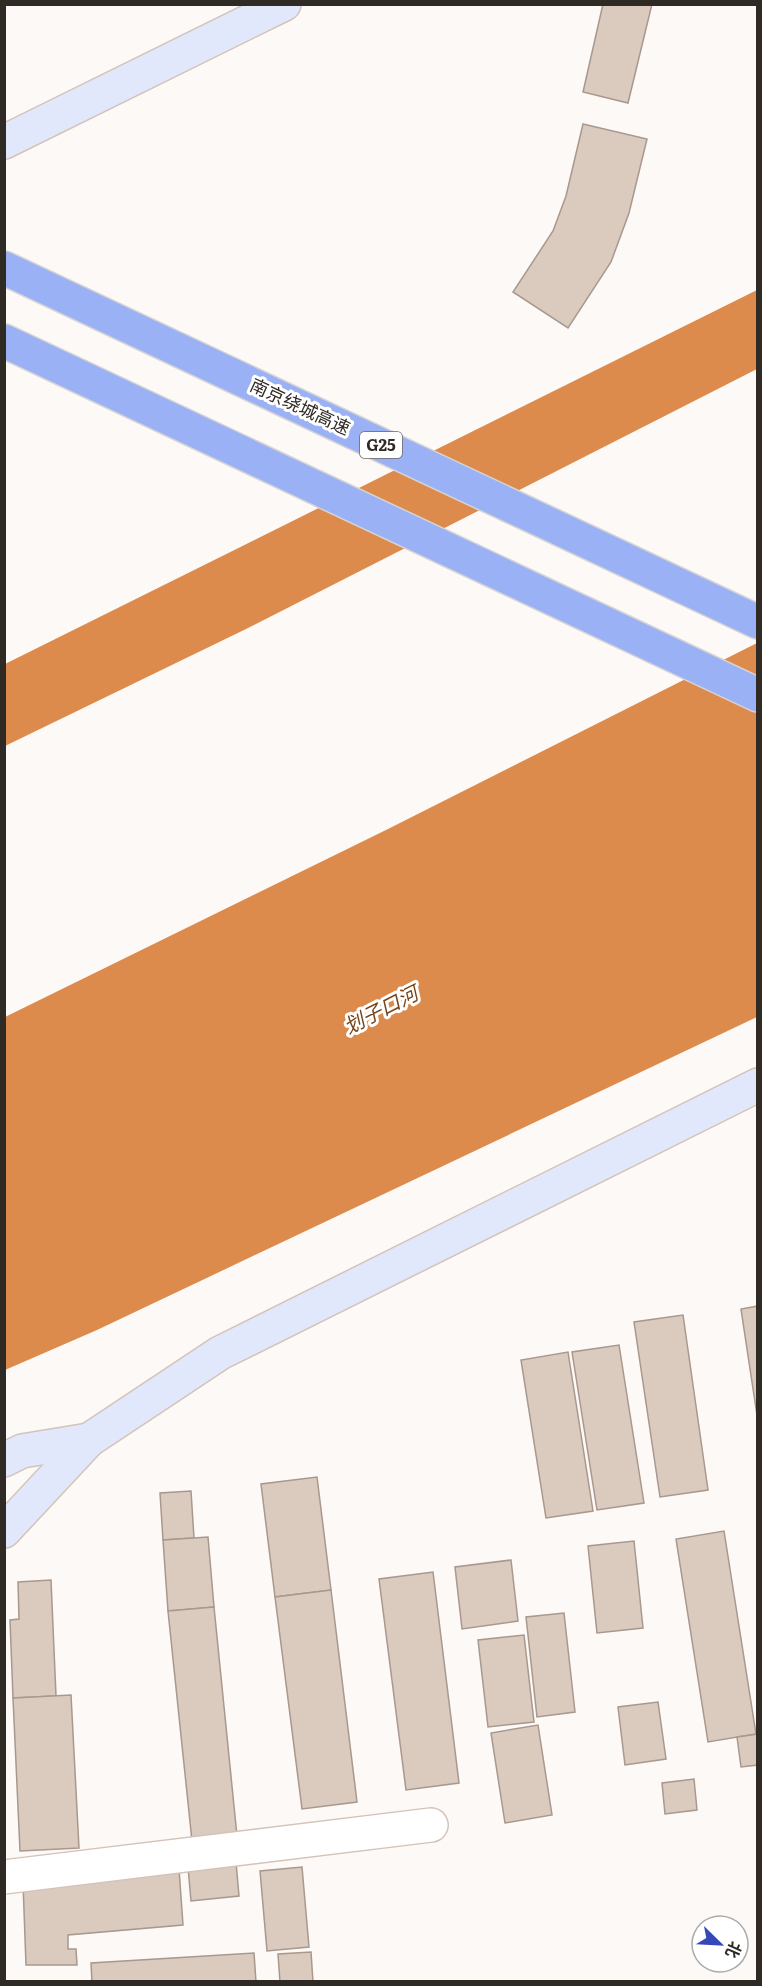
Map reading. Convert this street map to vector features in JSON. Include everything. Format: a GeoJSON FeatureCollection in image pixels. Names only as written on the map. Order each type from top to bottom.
{"type":"FeatureCollection","features":[{"type":"Feature","properties":{"kind":"highway","name":"南京绕城高速"},"geometry":{"type":"LineString","coordinates":[[4,268],[758,622]]}},
{"type":"Feature","properties":{"kind":"highway"},"geometry":{"type":"LineString","coordinates":[[4,341],[758,695]]}},
{"type":"Feature","properties":{"kind":"main road"},"geometry":{"type":"LineString","coordinates":[[4,142],[284,4]]}},
{"type":"Feature","properties":{"kind":"main road"},"geometry":{"type":"LineString","coordinates":[[4,1531],[89,1440],[220,1353],[758,1086]]}},
{"type":"Feature","properties":{"kind":"main road"},"geometry":{"type":"LineString","coordinates":[[4,1460],[22,1451],[89,1440]]}},
{"type":"Feature","properties":{"kind":"street"},"geometry":{"type":"LineString","coordinates":[[4,1877],[431,1825]]}},
{"type":"Feature","properties":{"kind":"water"},"geometry":{"type":"Polygon","coordinates":[[[757,290],[757,369],[246,629],[5,746],[5,664],[757,290]]]}},
{"type":"Feature","properties":{"kind":"water","name":"划子口河"},"geometry":{"type":"Polygon","coordinates":[[[757,643],[757,1017],[97,1330],[5,1370],[5,1017],[388,829],[757,643]]]}},
{"type":"Feature","properties":{"kind":"building"},"geometry":{"type":"Polygon","coordinates":[[[603,4],[652,4],[628,103],[583,92],[603,4]]]}},
{"type":"Feature","properties":{"kind":"building"},"geometry":{"type":"Polygon","coordinates":[[[583,124],[647,139],[629,213],[611,262],[568,328],[513,292],[553,231],[566,196],[583,124]]]}},
{"type":"Feature","properties":{"kind":"building"},"geometry":{"type":"Polygon","coordinates":[[[758,1306],[758,1422],[741,1309],[758,1306]]]}},
{"type":"Feature","properties":{"kind":"building"},"geometry":{"type":"Polygon","coordinates":[[[683,1315],[708,1490],[660,1497],[634,1322],[683,1315]]]}},
{"type":"Feature","properties":{"kind":"building"},"geometry":{"type":"Polygon","coordinates":[[[619,1345],[644,1503],[597,1510],[572,1352],[619,1345]]]}},
{"type":"Feature","properties":{"kind":"building"},"geometry":{"type":"Polygon","coordinates":[[[568,1352],[593,1511],[546,1518],[521,1360],[568,1352]]]}},
{"type":"Feature","properties":{"kind":"building"},"geometry":{"type":"Polygon","coordinates":[[[317,1477],[331,1590],[275,1597],[261,1484],[317,1477]]]}},
{"type":"Feature","properties":{"kind":"building"},"geometry":{"type":"Polygon","coordinates":[[[191,1491],[194,1538],[163,1540],[160,1493],[191,1491]]]}},
{"type":"Feature","properties":{"kind":"building"},"geometry":{"type":"Polygon","coordinates":[[[724,1531],[756,1734],[708,1742],[676,1539],[724,1531]]]}},
{"type":"Feature","properties":{"kind":"building"},"geometry":{"type":"Polygon","coordinates":[[[208,1537],[214,1607],[168,1611],[163,1540],[208,1537]]]}},
{"type":"Feature","properties":{"kind":"building"},"geometry":{"type":"Polygon","coordinates":[[[634,1541],[643,1628],[597,1633],[588,1546],[634,1541]]]}},
{"type":"Feature","properties":{"kind":"building"},"geometry":{"type":"Polygon","coordinates":[[[511,1560],[518,1621],[462,1629],[455,1567],[511,1560]]]}},
{"type":"Feature","properties":{"kind":"building"},"geometry":{"type":"Polygon","coordinates":[[[433,1572],[459,1783],[406,1790],[379,1579],[433,1572]]]}},
{"type":"Feature","properties":{"kind":"building"},"geometry":{"type":"Polygon","coordinates":[[[51,1580],[56,1696],[13,1698],[10,1620],[19,1619],[18,1582],[51,1580]]]}},
{"type":"Feature","properties":{"kind":"building"},"geometry":{"type":"Polygon","coordinates":[[[331,1590],[357,1802],[302,1809],[275,1597],[331,1590]]]}},
{"type":"Feature","properties":{"kind":"building"},"geometry":{"type":"Polygon","coordinates":[[[214,1607],[237,1836],[192,1841],[168,1611],[214,1607]]]}},
{"type":"Feature","properties":{"kind":"building"},"geometry":{"type":"Polygon","coordinates":[[[564,1613],[575,1712],[537,1717],[526,1617],[564,1613]]]}},
{"type":"Feature","properties":{"kind":"building"},"geometry":{"type":"Polygon","coordinates":[[[524,1635],[534,1722],[488,1727],[478,1640],[524,1635]]]}},
{"type":"Feature","properties":{"kind":"building"},"geometry":{"type":"Polygon","coordinates":[[[71,1695],[79,1848],[20,1851],[13,1698],[71,1695]]]}},
{"type":"Feature","properties":{"kind":"building"},"geometry":{"type":"Polygon","coordinates":[[[658,1702],[666,1759],[625,1765],[618,1707],[658,1702]]]}},
{"type":"Feature","properties":{"kind":"building"},"geometry":{"type":"Polygon","coordinates":[[[538,1725],[552,1815],[505,1823],[491,1733],[538,1725]]]}},
{"type":"Feature","properties":{"kind":"building"},"geometry":{"type":"Polygon","coordinates":[[[758,1734],[758,1765],[741,1767],[737,1737],[758,1734]]]}},
{"type":"Feature","properties":{"kind":"building"},"geometry":{"type":"Polygon","coordinates":[[[694,1779],[697,1810],[665,1814],[662,1783],[694,1779]]]}},
{"type":"Feature","properties":{"kind":"building"},"geometry":{"type":"Polygon","coordinates":[[[236,1862],[239,1896],[191,1901],[188,1867],[236,1862]]]}},
{"type":"Feature","properties":{"kind":"building"},"geometry":{"type":"Polygon","coordinates":[[[302,1867],[309,1947],[267,1951],[260,1871],[302,1867]]]}},
{"type":"Feature","properties":{"kind":"building"},"geometry":{"type":"Polygon","coordinates":[[[179,1869],[183,1925],[68,1935],[68,1949],[76,1949],[77,1965],[26,1965],[23,1883],[179,1869]]]}},
{"type":"Feature","properties":{"kind":"building"},"geometry":{"type":"Polygon","coordinates":[[[311,1952],[313,1982],[280,1982],[278,1954],[311,1952]]]}},
{"type":"Feature","properties":{"kind":"building"},"geometry":{"type":"Polygon","coordinates":[[[254,1953],[256,1982],[92,1982],[91,1963],[254,1953]]]}}]}
